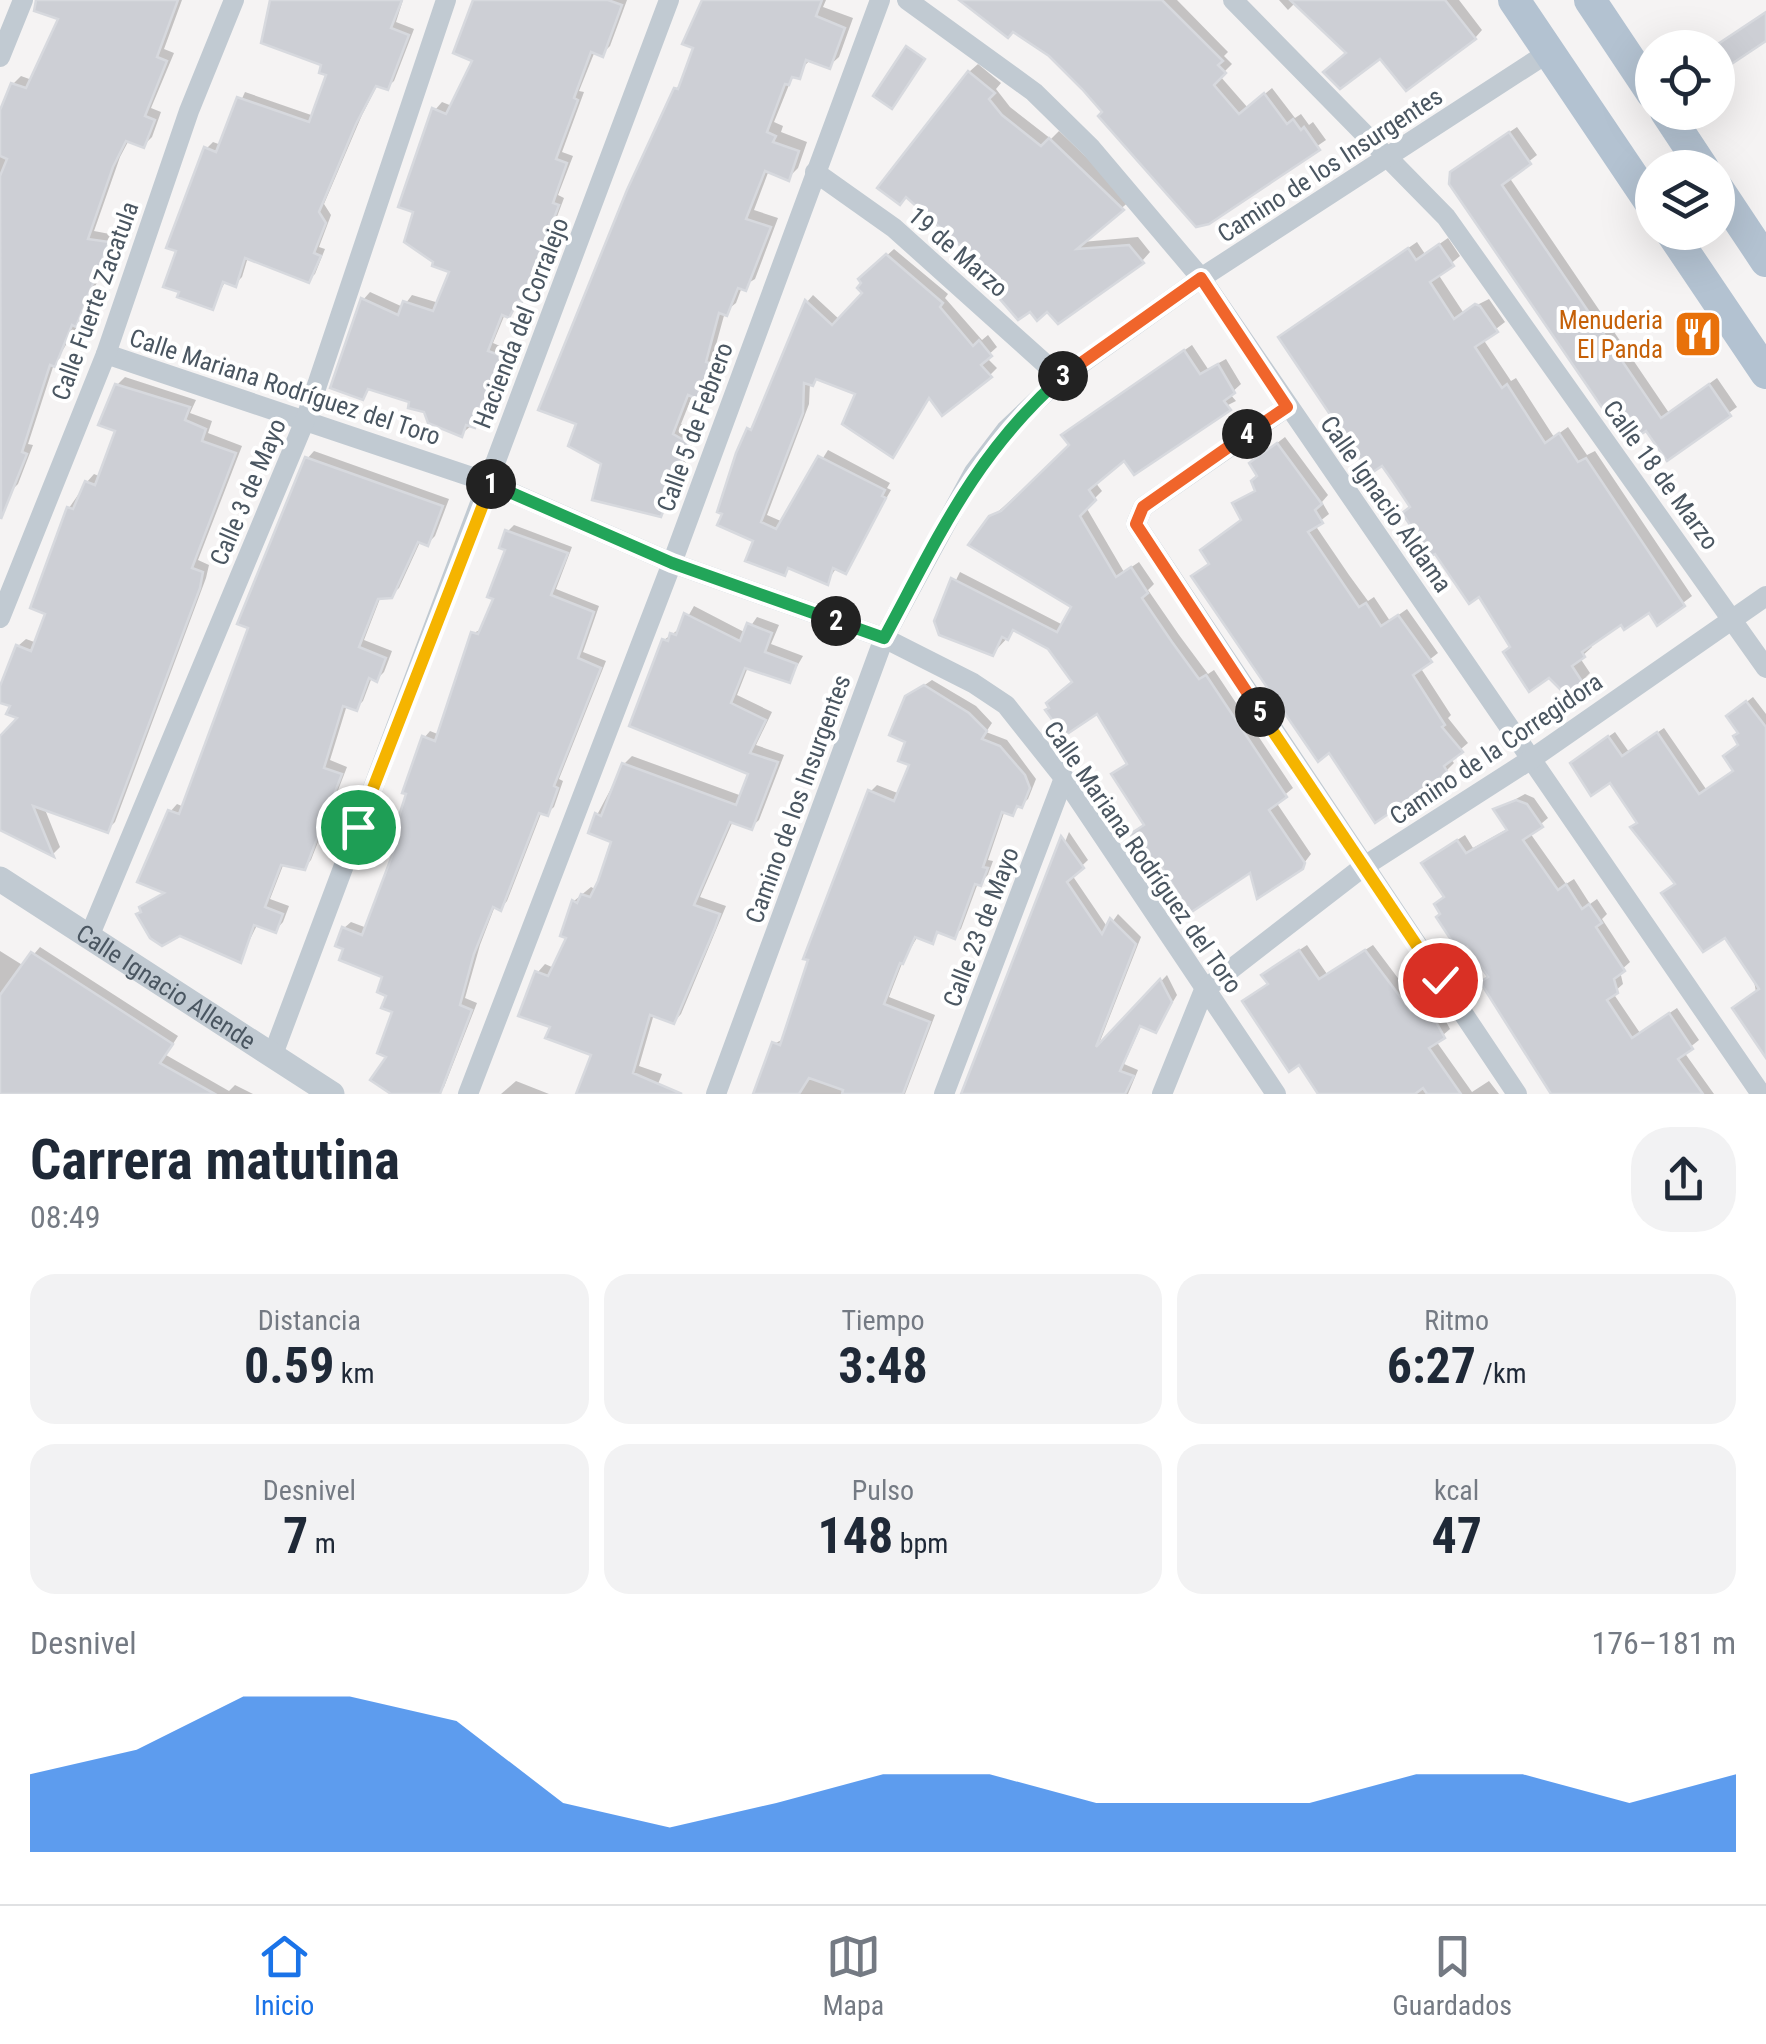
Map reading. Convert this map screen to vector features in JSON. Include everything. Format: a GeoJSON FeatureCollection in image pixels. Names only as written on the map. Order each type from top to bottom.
{"type":"FeatureCollection","features":[{"type":"Feature","properties":{"kind":"main road"},"geometry":{"type":"LineString","coordinates":[[1514,0],[1635,180]]}},
{"type":"Feature","properties":{"kind":"main road"},"geometry":{"type":"LineString","coordinates":[[1602,4],[1635,62]]}},
{"type":"Feature","properties":{"kind":"main road"},"geometry":{"type":"LineString","coordinates":[[1735,214],[1766,261]]}},
{"type":"Feature","properties":{"kind":"main road"},"geometry":{"type":"LineString","coordinates":[[1683,250],[1766,373]]}},
{"type":"Feature","properties":{"kind":"street"},"geometry":{"type":"LineString","coordinates":[[0,57],[23,0]]}},
{"type":"Feature","properties":{"kind":"street","name":"Calle Fuerte Zacatula"},"geometry":{"type":"LineString","coordinates":[[0,618],[106,354],[189,111],[234,0]]}},
{"type":"Feature","properties":{"kind":"street","name":"Calle 3 de Mayo"},"geometry":{"type":"LineString","coordinates":[[88,937],[306,418],[446,0]]}},
{"type":"Feature","properties":{"kind":"street","name":"Hacienda del Corralejo"},"geometry":{"type":"LineString","coordinates":[[272,1057],[669,0]]}},
{"type":"Feature","properties":{"kind":"street","name":"Calle 5 de Febrero"},"geometry":{"type":"LineString","coordinates":[[468,1094],[672,563],[880,0]]}},
{"type":"Feature","properties":{"kind":"street","name":"Calle Ignacio Aldama"},"geometry":{"type":"LineString","coordinates":[[907,0],[1034,92],[1091,148],[1201,278],[1761,1094]]}},
{"type":"Feature","properties":{"kind":"street","name":"Calle 18 de Marzo"},"geometry":{"type":"LineString","coordinates":[[1233,0],[1446,217],[1766,668]]}},
{"type":"Feature","properties":{"kind":"street","name":"Camino de los Insurgentes"},"geometry":{"type":"LineString","coordinates":[[716,1094],[884,638],[974,472],[1006,430],[1061,378],[1201,278],[1549,52]]}},
{"type":"Feature","properties":{"kind":"street","name":"19 de Marzo"},"geometry":{"type":"LineString","coordinates":[[815,172],[894,228],[1061,378]]}},
{"type":"Feature","properties":{"kind":"street","name":"Calle Mariana Rodríguez del Toro"},"geometry":{"type":"LineString","coordinates":[[106,354],[488,482],[672,563],[884,638],[973,683],[1006,705],[1064,778],[1276,1094]]}},
{"type":"Feature","properties":{"kind":"street"},"geometry":{"type":"LineString","coordinates":[[1287,407],[1137,515],[1136,524],[1517,1094]]}},
{"type":"Feature","properties":{"kind":"street","name":"Camino de la Corregidora"},"geometry":{"type":"LineString","coordinates":[[1204,990],[1363,867],[1533,758],[1766,596]]}},
{"type":"Feature","properties":{"kind":"street","name":"Calle 23 de Mayo"},"geometry":{"type":"LineString","coordinates":[[944,1094],[1064,778]]}},
{"type":"Feature","properties":{"kind":"street","name":"Calle Ignacio Allende"},"geometry":{"type":"LineString","coordinates":[[0,879],[332,1094]]}},
{"type":"Feature","properties":{"kind":"street"},"geometry":{"type":"LineString","coordinates":[[1162,1094],[1204,990]]}},
{"type":"Feature","properties":{"kind":"building"},"geometry":{"type":"Polygon","coordinates":[[[36,0],[178,0],[157,57],[167,61],[145,116],[155,120],[144,148],[126,141],[113,167],[88,239],[109,242],[76,327],[72,325],[55,367],[50,365],[22,452],[27,454],[1,519],[0,176],[7,159],[0,156],[0,110],[11,83],[26,88],[58,19],[34,11],[36,0]]]}},
{"type":"Feature","properties":{"kind":"building"},"geometry":{"type":"Polygon","coordinates":[[[270,0],[402,0],[391,28],[409,35],[388,90],[376,86],[356,124],[319,212],[326,223],[314,253],[321,256],[309,283],[245,258],[236,287],[223,282],[213,310],[177,297],[179,292],[163,287],[176,251],[166,248],[204,147],[216,152],[237,97],[309,122],[326,75],[319,73],[321,65],[261,43],[270,0]]]}},
{"type":"Feature","properties":{"kind":"building"},"geometry":{"type":"Polygon","coordinates":[[[473,0],[608,0],[622,5],[603,57],[591,52],[556,159],[567,163],[553,203],[559,205],[522,302],[518,301],[509,318],[502,315],[488,351],[502,356],[475,428],[466,425],[462,437],[428,423],[424,412],[408,408],[409,402],[368,389],[363,400],[330,388],[361,298],[398,315],[403,301],[433,311],[449,272],[432,266],[433,262],[404,242],[413,212],[398,207],[432,108],[446,114],[472,61],[453,53],[473,0]]]}},
{"type":"Feature","properties":{"kind":"building"},"geometry":{"type":"Polygon","coordinates":[[[702,0],[822,0],[816,16],[845,28],[830,69],[806,60],[800,79],[792,77],[789,85],[785,84],[767,132],[776,136],[773,142],[799,151],[789,181],[765,171],[746,219],[771,227],[746,291],[738,288],[727,316],[719,313],[706,362],[718,366],[704,402],[688,395],[673,434],[689,443],[661,517],[592,500],[601,464],[568,446],[576,424],[538,410],[627,190],[674,88],[678,89],[693,48],[682,44],[702,0]]]}},
{"type":"Feature","properties":{"kind":"building"},"geometry":{"type":"Polygon","coordinates":[[[959,0],[1162,0],[1223,61],[1218,65],[1226,73],[1214,85],[1239,114],[1264,93],[1287,124],[1293,119],[1301,130],[1304,127],[1320,150],[1209,224],[1196,227],[1098,116],[1102,112],[1049,56],[1013,32],[1008,38],[959,0]]]}},
{"type":"Feature","properties":{"kind":"building"},"geometry":{"type":"Polygon","coordinates":[[[1290,0],[1445,0],[1476,39],[1406,91],[1380,59],[1340,89],[1323,72],[1346,53],[1290,0]]]}},
{"type":"Feature","properties":{"kind":"building"},"geometry":{"type":"Polygon","coordinates":[[[1766,12],[1766,41],[1735,62],[1735,33],[1766,12]]]}},
{"type":"Feature","properties":{"kind":"building"},"geometry":{"type":"Polygon","coordinates":[[[906,46],[925,59],[892,109],[873,96],[906,46]]]}},
{"type":"Feature","properties":{"kind":"building"},"geometry":{"type":"Polygon","coordinates":[[[968,71],[995,93],[989,99],[1002,115],[1041,146],[1049,138],[1124,210],[1077,249],[1129,245],[1144,263],[1058,324],[1047,312],[1037,321],[1030,312],[1018,320],[960,253],[964,249],[906,197],[900,205],[877,188],[968,71]]]}},
{"type":"Feature","properties":{"kind":"building"},"geometry":{"type":"Polygon","coordinates":[[[1509,132],[1531,164],[1502,185],[1661,418],[1709,384],[1731,416],[1667,461],[1646,431],[1627,444],[1449,184],[1450,172],[1509,132]]]}},
{"type":"Feature","properties":{"kind":"building"},"geometry":{"type":"Polygon","coordinates":[[[1439,244],[1454,266],[1430,282],[1454,319],[1475,304],[1480,306],[1498,332],[1475,347],[1502,388],[1507,384],[1545,443],[1559,433],[1578,462],[1586,458],[1685,606],[1657,626],[1649,613],[1624,630],[1621,625],[1582,652],[1585,657],[1572,666],[1583,683],[1566,695],[1549,678],[1529,692],[1503,652],[1510,647],[1479,597],[1469,604],[1435,554],[1431,556],[1402,513],[1410,507],[1394,483],[1382,466],[1370,474],[1278,337],[1408,248],[1416,260],[1439,244]]]}},
{"type":"Feature","properties":{"kind":"building"},"geometry":{"type":"Polygon","coordinates":[[[886,254],[943,303],[940,307],[973,346],[979,340],[992,356],[981,365],[992,377],[942,416],[929,398],[893,458],[842,424],[855,394],[816,379],[813,386],[804,383],[803,413],[761,522],[776,529],[818,456],[885,490],[882,496],[886,498],[846,574],[833,568],[828,585],[788,568],[785,576],[745,561],[753,541],[717,525],[722,514],[717,512],[736,453],[747,428],[751,430],[805,300],[832,325],[862,293],[857,288],[861,283],[858,279],[886,254]]]}},
{"type":"Feature","properties":{"kind":"building"},"geometry":{"type":"Polygon","coordinates":[[[1184,350],[1200,374],[1218,364],[1235,393],[1224,401],[1231,410],[1134,475],[1124,461],[1089,490],[1096,500],[1080,516],[1116,577],[1131,567],[1148,593],[1142,598],[1199,679],[1206,675],[1287,797],[1269,810],[1305,863],[1303,869],[1257,899],[1250,873],[1190,913],[1161,866],[1156,870],[1130,834],[1144,825],[1111,774],[1127,764],[1097,714],[1064,736],[1045,710],[1049,708],[1046,703],[1072,682],[1048,649],[1013,630],[1008,640],[1002,637],[993,656],[939,635],[934,621],[951,578],[1057,632],[1071,607],[968,545],[989,516],[1001,511],[1069,445],[1061,435],[1184,350]]]}},
{"type":"Feature","properties":{"kind":"building"},"geometry":{"type":"Polygon","coordinates":[[[115,384],[190,407],[185,420],[206,429],[202,441],[236,453],[192,568],[203,572],[200,588],[108,833],[33,806],[54,857],[0,830],[0,736],[17,718],[6,714],[10,706],[0,703],[0,686],[16,645],[31,651],[45,614],[30,608],[67,507],[73,509],[85,481],[95,485],[115,431],[98,425],[115,384]]]}},
{"type":"Feature","properties":{"kind":"building"},"geometry":{"type":"Polygon","coordinates":[[[1277,443],[1322,504],[1315,510],[1323,523],[1308,532],[1359,607],[1366,603],[1381,626],[1398,615],[1432,662],[1413,675],[1445,725],[1442,727],[1463,752],[1444,766],[1448,773],[1375,823],[1329,753],[1318,762],[1191,576],[1209,564],[1200,550],[1241,520],[1232,503],[1255,491],[1251,481],[1257,476],[1249,463],[1277,443]]]}},
{"type":"Feature","properties":{"kind":"building"},"geometry":{"type":"Polygon","coordinates":[[[305,457],[443,506],[428,546],[418,542],[392,598],[378,599],[359,647],[386,658],[377,682],[369,678],[357,711],[343,706],[324,768],[342,774],[305,870],[281,865],[265,907],[283,914],[276,933],[254,925],[241,963],[180,936],[162,946],[150,938],[136,914],[141,912],[139,907],[164,893],[137,882],[168,810],[179,814],[248,628],[237,624],[305,457]]]}},
{"type":"Feature","properties":{"kind":"building"},"geometry":{"type":"Polygon","coordinates":[[[505,530],[568,553],[551,595],[594,612],[578,658],[601,668],[554,786],[558,788],[548,816],[539,813],[501,911],[493,907],[474,954],[460,1005],[472,1010],[440,1094],[391,1094],[370,1080],[386,1057],[377,1053],[392,1012],[381,1008],[386,996],[377,992],[382,977],[339,960],[343,949],[335,946],[342,927],[362,935],[393,853],[388,851],[406,794],[402,793],[422,736],[435,741],[471,632],[478,634],[493,599],[487,597],[505,550],[499,548],[505,530]]]}},
{"type":"Feature","properties":{"kind":"building"},"geometry":{"type":"Polygon","coordinates":[[[684,613],[740,641],[747,623],[772,633],[765,652],[797,664],[790,683],[745,668],[731,703],[766,720],[750,753],[778,762],[752,830],[730,822],[694,905],[720,914],[715,928],[674,1024],[650,1015],[633,1073],[682,1094],[576,1094],[591,1055],[545,1038],[550,1027],[518,1016],[535,971],[548,976],[566,938],[560,936],[572,900],[577,903],[581,894],[590,897],[598,881],[611,842],[588,833],[595,813],[601,816],[622,763],[736,805],[748,774],[629,726],[662,639],[668,641],[670,633],[676,635],[684,613]]]}},
{"type":"Feature","properties":{"kind":"building"},"geometry":{"type":"Polygon","coordinates":[[[924,685],[969,713],[987,731],[982,739],[1000,746],[1025,775],[1030,788],[1022,808],[1017,806],[1013,816],[1002,812],[983,867],[988,868],[981,886],[975,884],[955,939],[937,932],[933,944],[915,937],[903,964],[900,963],[884,1004],[930,1022],[903,1094],[842,1094],[843,1090],[809,1078],[799,1094],[753,1094],[772,1042],[780,1045],[808,960],[803,959],[868,790],[894,801],[909,765],[898,761],[905,742],[889,735],[905,696],[924,685]]]}},
{"type":"Feature","properties":{"kind":"building"},"geometry":{"type":"Polygon","coordinates":[[[1746,701],[1766,727],[1766,1058],[1732,1008],[1759,989],[1725,938],[1703,952],[1661,893],[1675,884],[1630,827],[1637,823],[1610,783],[1591,796],[1570,763],[1608,736],[1622,756],[1657,732],[1699,794],[1733,771],[1723,756],[1738,745],[1733,736],[1738,733],[1726,716],[1746,701]]]}},
{"type":"Feature","properties":{"kind":"building"},"geometry":{"type":"Polygon","coordinates":[[[1516,800],[1527,804],[1543,827],[1523,840],[1558,890],[1566,884],[1582,909],[1589,904],[1602,923],[1596,927],[1625,971],[1614,979],[1618,993],[1607,1000],[1632,1038],[1669,1013],[1693,1049],[1678,1059],[1703,1094],[1551,1094],[1480,982],[1488,977],[1467,947],[1459,952],[1436,917],[1440,914],[1434,904],[1444,897],[1421,863],[1457,840],[1466,853],[1507,830],[1493,809],[1516,800]]]}},
{"type":"Feature","properties":{"kind":"building"},"geometry":{"type":"Polygon","coordinates":[[[1061,836],[1084,868],[1067,882],[1102,934],[1110,918],[1136,944],[1096,1047],[1160,979],[1172,1002],[1156,1033],[1140,1026],[1120,1071],[1134,1076],[1125,1094],[961,1094],[1061,836]]]}},
{"type":"Feature","properties":{"kind":"building"},"geometry":{"type":"Polygon","coordinates":[[[1299,950],[1319,979],[1365,950],[1411,1011],[1425,1002],[1445,1038],[1429,1048],[1461,1094],[1427,1094],[1423,1088],[1415,1094],[1318,1094],[1299,1065],[1289,1072],[1242,1001],[1268,984],[1261,975],[1299,950]]]}},
{"type":"Feature","properties":{"kind":"building"},"geometry":{"type":"Polygon","coordinates":[[[31,952],[173,1044],[160,1063],[215,1094],[0,1094],[0,995],[31,952]]]}},
{"type":"Feature","properties":{"kind":"place","name":"Menuderia El Panda"},"geometry":{"type":"Point","coordinates":[1698,334]}},
{"type":"Feature","properties":{"kind":"route"},"geometry":{"type":"LineString","coordinates":[[358,827],[488,482],[672,563],[884,638],[974,472],[1006,430],[1061,378],[1201,278],[1287,407],[1143,507],[1136,524],[1440,980]]}}]}
